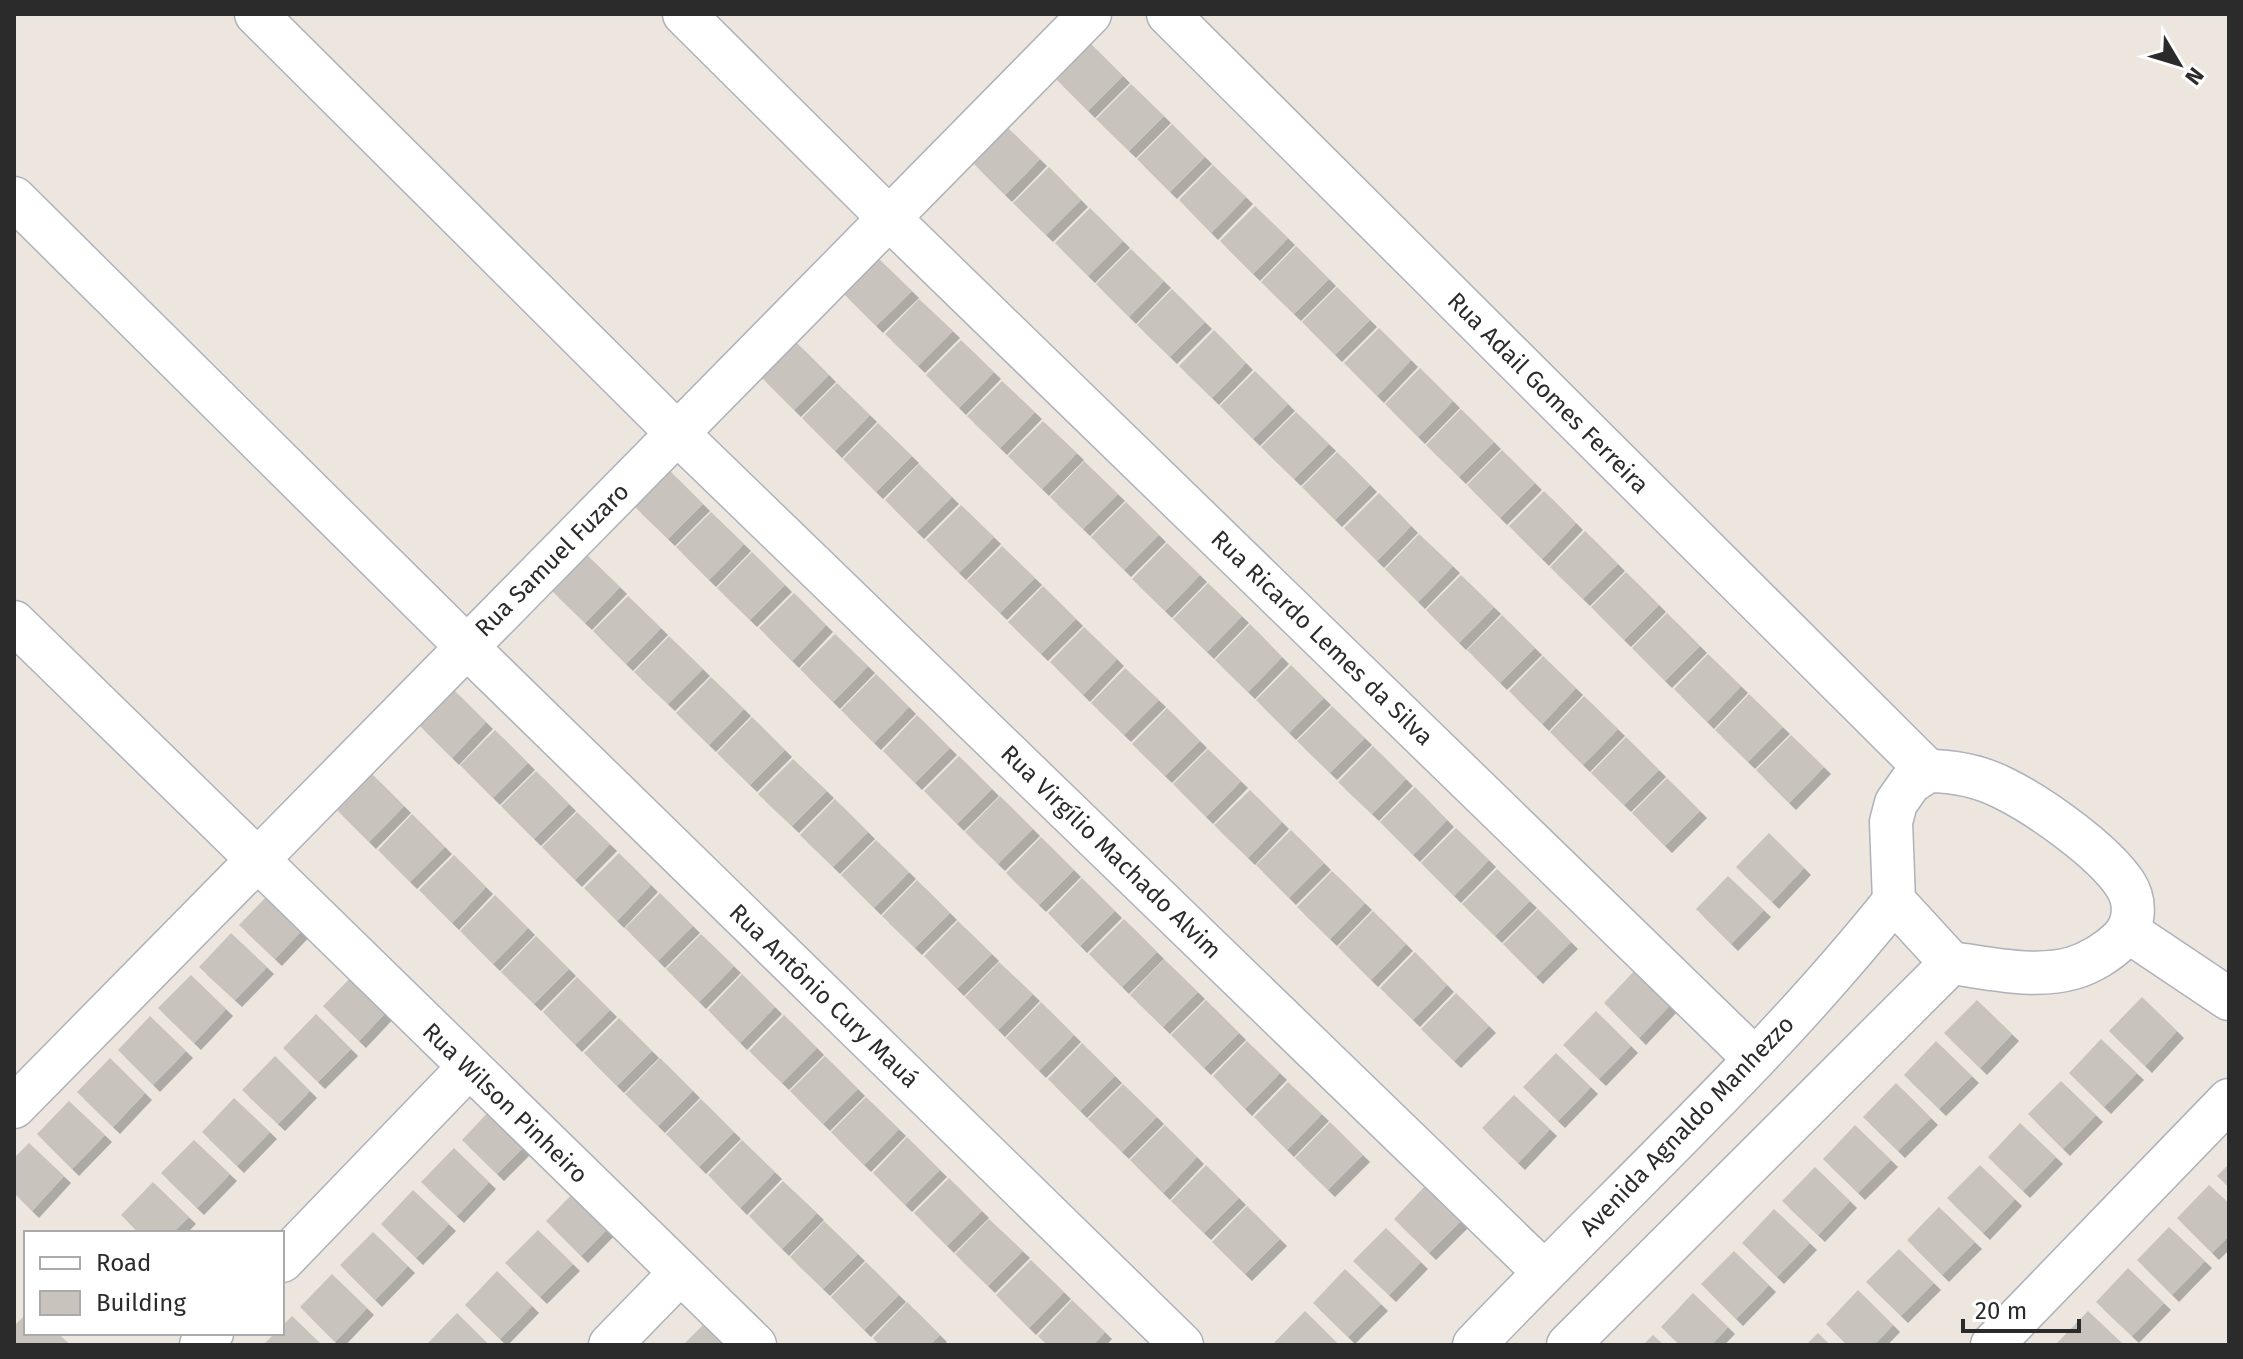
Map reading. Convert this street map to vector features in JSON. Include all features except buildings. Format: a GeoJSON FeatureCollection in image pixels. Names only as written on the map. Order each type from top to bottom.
{"type":"FeatureCollection","features":[{"type":"Feature","properties":{"kind":"street","name":"Rua Virgílio Machado Alvim"},"geometry":{"type":"LineString","coordinates":[[256,14],[677,433],[1544,1272]]}},
{"type":"Feature","properties":{"kind":"street","name":"Rua Ricardo Lemes da Silva"},"geometry":{"type":"LineString","coordinates":[[684,14],[889,218],[1755,1059]]}},
{"type":"Feature","properties":{"kind":"street","name":"Rua Samuel Fuzaro"},"geometry":{"type":"LineString","coordinates":[[14,1107],[1090,14]]}},
{"type":"Feature","properties":{"kind":"street","name":"Rua Adail Gomes Ferreira"},"geometry":{"type":"LineString","coordinates":[[1168,14],[1928,771]]}},
{"type":"Feature","properties":{"kind":"street","name":"Rua Antônio Cury Mauá"},"geometry":{"type":"LineString","coordinates":[[14,198],[467,647],[1182,1345]]}},
{"type":"Feature","properties":{"kind":"street","name":"Rua Wilson Pinheiro"},"geometry":{"type":"LineString","coordinates":[[21,643],[258,859],[468,1068],[755,1345]]}},
{"type":"Feature","properties":{"kind":"street"},"geometry":{"type":"LineString","coordinates":[[1928,771],[1947,771],[2004,788],[2065,828],[2106,862],[2127,886],[2133,907],[2129,932],[2108,952],[2073,968],[2030,973],[1951,963],[1894,901],[1891,822],[1896,803],[1910,783],[1928,771]]}},
{"type":"Feature","properties":{"kind":"street","name":"Avenida Agnaldo Manhezzo"},"geometry":{"type":"LineString","coordinates":[[1474,1345],[1755,1059],[1850,956],[1894,901]]}},
{"type":"Feature","properties":{"kind":"street"},"geometry":{"type":"LineString","coordinates":[[2129,932],[2229,999]]}},
{"type":"Feature","properties":{"kind":"street"},"geometry":{"type":"LineString","coordinates":[[1568,1345],[1951,963]]}},
{"type":"Feature","properties":{"kind":"street"},"geometry":{"type":"LineString","coordinates":[[284,1259],[468,1068]]}},
{"type":"Feature","properties":{"kind":"street"},"geometry":{"type":"LineString","coordinates":[[1992,1345],[2229,1100]]}},
{"type":"Feature","properties":{"kind":"street"},"geometry":{"type":"LineString","coordinates":[[610,1345],[680,1273]]}}]}
